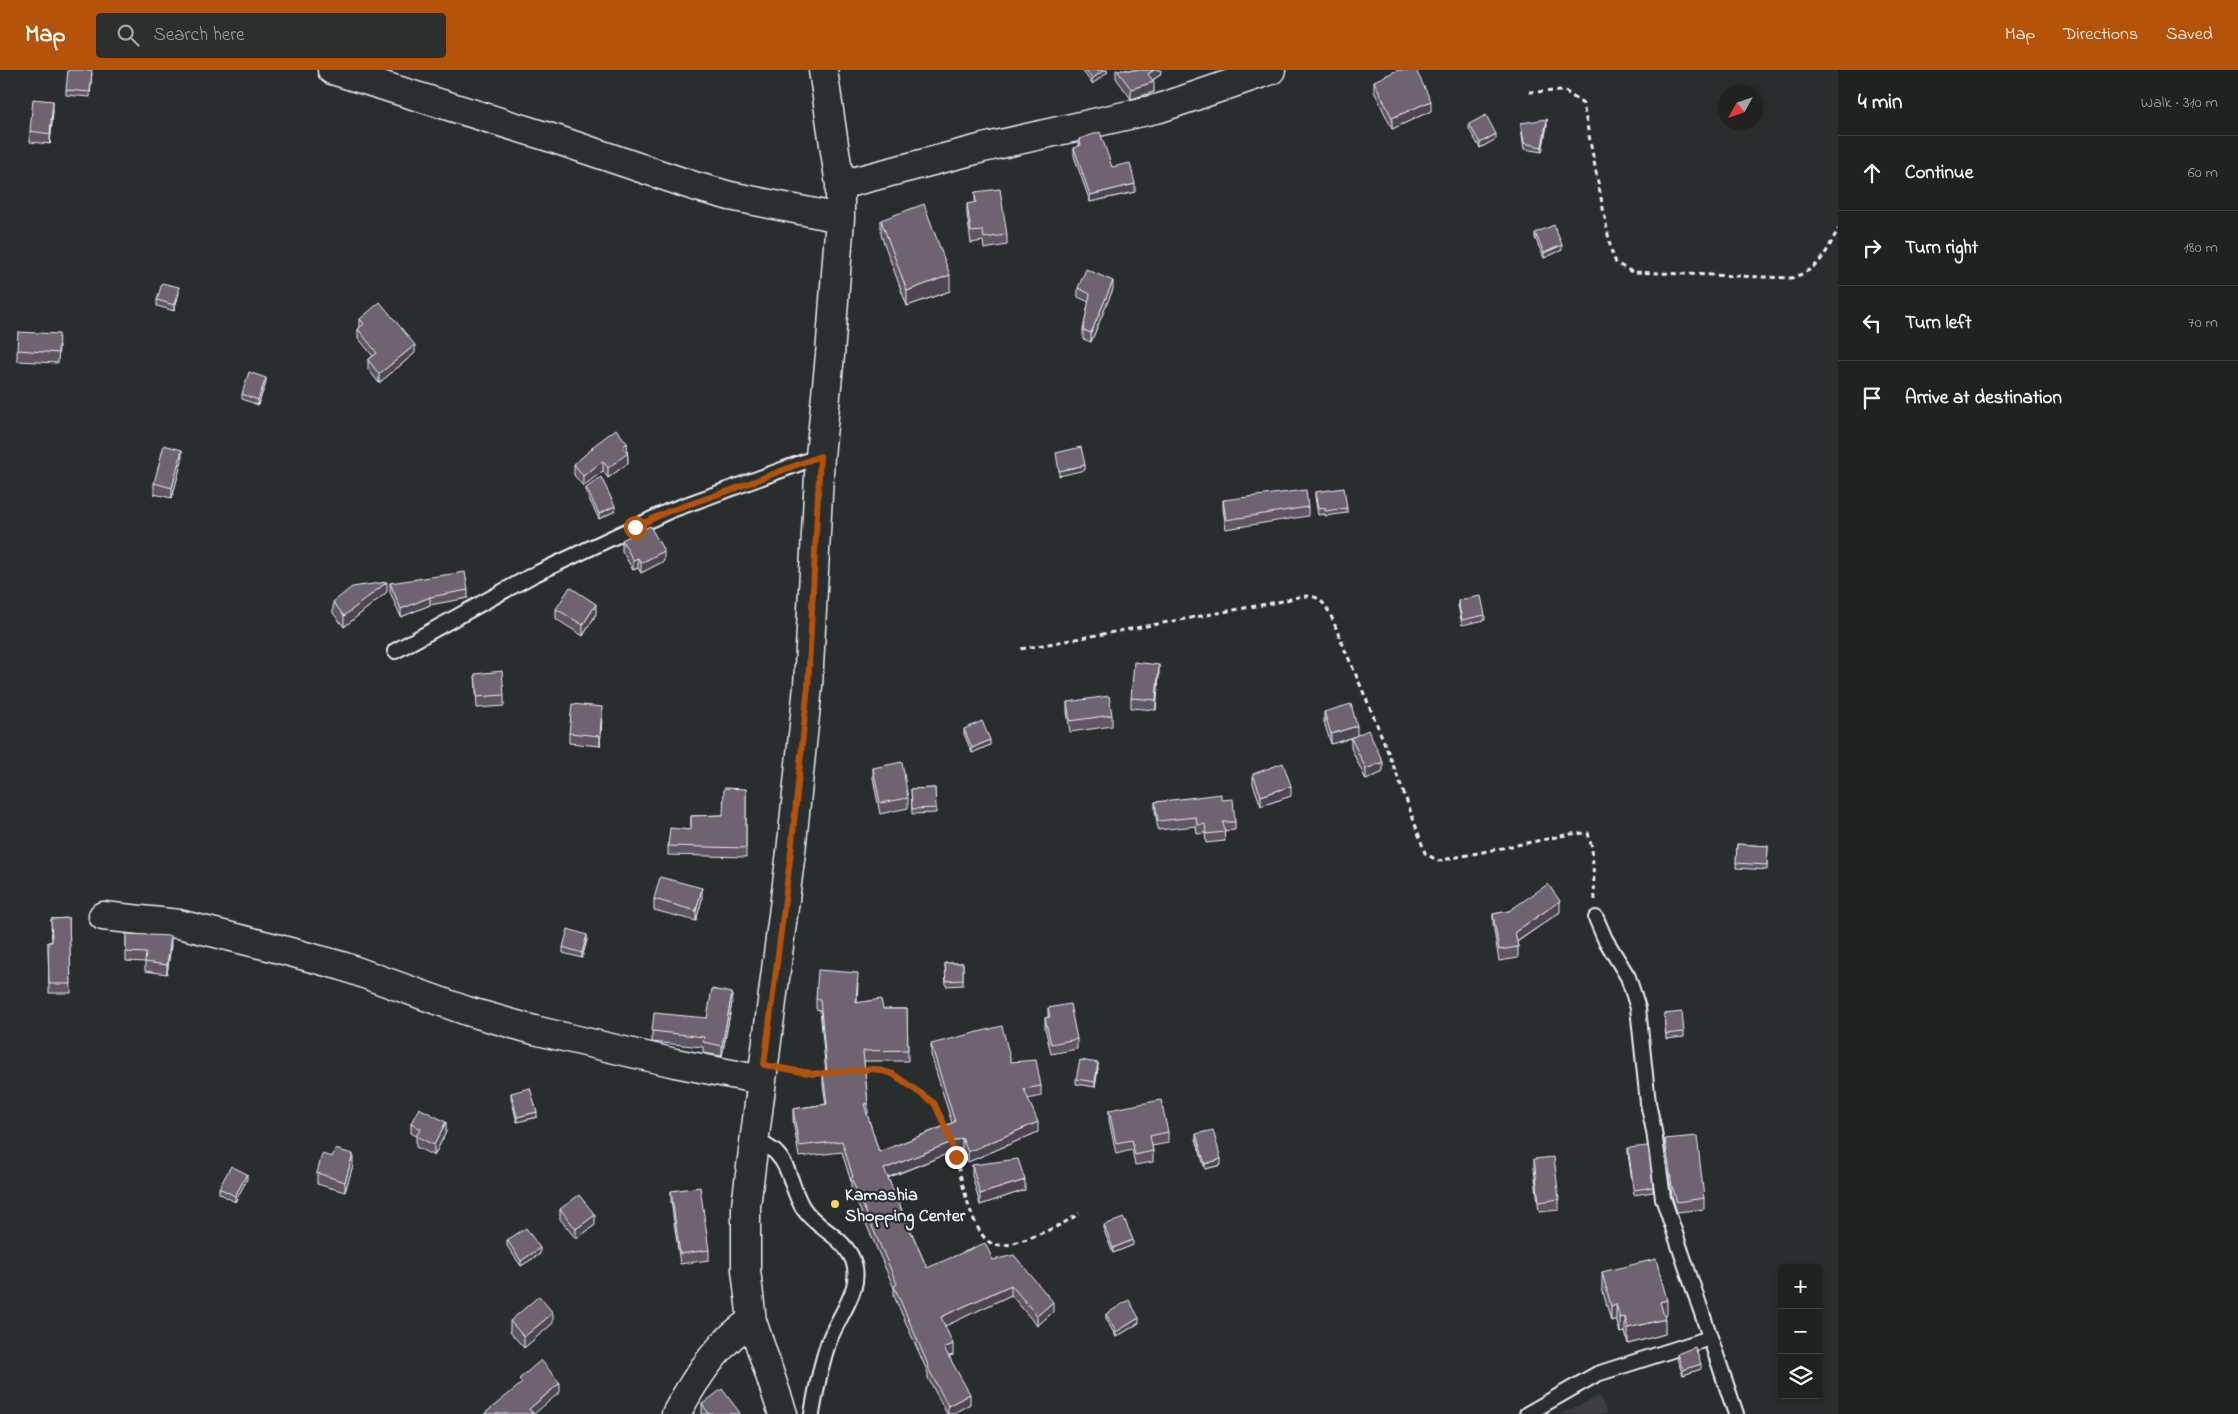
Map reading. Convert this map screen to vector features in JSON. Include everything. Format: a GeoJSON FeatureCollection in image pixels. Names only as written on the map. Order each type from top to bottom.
{"type":"FeatureCollection","features":[{"type":"Feature","properties":{"kind":"street"},"geometry":{"type":"LineString","coordinates":[[332,70],[555,139],[694,186],[730,196],[840,218]]}},
{"type":"Feature","properties":{"kind":"street"},"geometry":{"type":"LineString","coordinates":[[783,1414],[752,1321],[746,1270],[745,1238],[746,1206],[791,852],[808,686],[820,456],[830,355],[840,218],[840,185],[823,70]]}},
{"type":"Feature","properties":{"kind":"street"},"geometry":{"type":"LineString","coordinates":[[840,185],[983,148],[1160,108],[1271,70]]}},
{"type":"Feature","properties":{"kind":"street"},"geometry":{"type":"LineString","coordinates":[[103,916],[179,924],[259,944],[342,966],[467,1011],[534,1030],[675,1063],[763,1072]]}},
{"type":"Feature","properties":{"kind":"street"},"geometry":{"type":"LineString","coordinates":[[676,1414],[704,1368],[729,1339],[752,1321]]}},
{"type":"Feature","properties":{"kind":"lane"},"geometry":{"type":"LineString","coordinates":[[395,650],[533,575],[669,511],[734,489],[820,456]]}},
{"type":"Feature","properties":{"kind":"lane"},"geometry":{"type":"LineString","coordinates":[[1596,918],[1605,939],[1628,977],[1638,1008],[1648,1104],[1654,1131],[1663,1198],[1736,1414]]}},
{"type":"Feature","properties":{"kind":"lane"},"geometry":{"type":"LineString","coordinates":[[755,1140],[776,1152],[785,1165],[795,1194],[805,1211],[841,1241],[852,1257],[856,1277],[853,1293],[827,1344],[814,1396],[812,1414]]}},
{"type":"Feature","properties":{"kind":"lane"},"geometry":{"type":"LineString","coordinates":[[1527,1414],[1597,1374],[1710,1338]]}},
{"type":"Feature","properties":{"kind":"path"},"geometry":{"type":"LineString","coordinates":[[1529,92],[1565,91],[1583,104],[1610,250],[1616,263],[1632,272],[1791,278],[1807,273],[1822,260],[1838,229]]}},
{"type":"Feature","properties":{"kind":"path"},"geometry":{"type":"LineString","coordinates":[[1021,649],[1295,597],[1319,599],[1326,608],[1349,659],[1412,813],[1426,853],[1438,861],[1571,834],[1588,833],[1592,848],[1596,918]]}},
{"type":"Feature","properties":{"kind":"path"},"geometry":{"type":"LineString","coordinates":[[859,1070],[875,1069],[893,1074],[921,1093],[934,1103],[949,1134]]}},
{"type":"Feature","properties":{"kind":"path"},"geometry":{"type":"LineString","coordinates":[[763,1072],[814,1074],[836,1071]]}},
{"type":"Feature","properties":{"kind":"path"},"geometry":{"type":"LineString","coordinates":[[951,1140],[976,1224],[982,1236],[993,1244],[1005,1246],[1017,1242],[1063,1225],[1079,1213]]}},
{"type":"Feature","properties":{"kind":"shaded area"},"geometry":{"type":"Polygon","coordinates":[[[1600,1396],[1607,1414],[1560,1414],[1600,1396]]]}},
{"type":"Feature","properties":{"kind":"building"},"geometry":{"type":"Polygon","coordinates":[[[68,70],[92,70],[90,92],[66,90],[68,70]]]}},
{"type":"Feature","properties":{"kind":"building"},"geometry":{"type":"Polygon","coordinates":[[[1086,70],[1104,70],[1092,79],[1086,70]]]}},
{"type":"Feature","properties":{"kind":"building"},"geometry":{"type":"Polygon","coordinates":[[[1117,70],[1154,70],[1148,74],[1154,82],[1131,89],[1117,70]]]}},
{"type":"Feature","properties":{"kind":"building"},"geometry":{"type":"Polygon","coordinates":[[[1398,70],[1416,70],[1431,101],[1392,118],[1374,81],[1398,70]]]}},
{"type":"Feature","properties":{"kind":"building"},"geometry":{"type":"Polygon","coordinates":[[[33,99],[53,101],[50,134],[30,131],[33,99]]]}},
{"type":"Feature","properties":{"kind":"building"},"geometry":{"type":"Polygon","coordinates":[[[1486,115],[1496,134],[1480,143],[1469,124],[1486,115]]]}},
{"type":"Feature","properties":{"kind":"building"},"geometry":{"type":"Polygon","coordinates":[[[1547,119],[1542,147],[1524,143],[1521,123],[1547,119]]]}},
{"type":"Feature","properties":{"kind":"building"},"geometry":{"type":"Polygon","coordinates":[[[1100,132],[1112,167],[1130,163],[1135,184],[1090,195],[1074,148],[1081,145],[1079,139],[1100,132]]]}},
{"type":"Feature","properties":{"kind":"building"},"geometry":{"type":"Polygon","coordinates":[[[1000,189],[1007,235],[984,238],[983,231],[971,232],[967,204],[976,202],[975,192],[1000,189]]]}},
{"type":"Feature","properties":{"kind":"building"},"geometry":{"type":"Polygon","coordinates":[[[924,204],[950,275],[907,291],[881,220],[924,204]]]}},
{"type":"Feature","properties":{"kind":"building"},"geometry":{"type":"Polygon","coordinates":[[[1554,225],[1562,245],[1544,253],[1535,233],[1554,225]]]}},
{"type":"Feature","properties":{"kind":"building"},"geometry":{"type":"Polygon","coordinates":[[[1086,269],[1113,281],[1091,333],[1083,330],[1090,294],[1078,288],[1086,269]]]}},
{"type":"Feature","properties":{"kind":"building"},"geometry":{"type":"Polygon","coordinates":[[[162,283],[179,287],[174,305],[157,300],[162,283]]]}},
{"type":"Feature","properties":{"kind":"building"},"geometry":{"type":"Polygon","coordinates":[[[380,302],[415,345],[379,374],[368,360],[377,353],[358,329],[364,324],[360,319],[380,302]]]}},
{"type":"Feature","properties":{"kind":"building"},"geometry":{"type":"Polygon","coordinates":[[[18,332],[59,334],[58,353],[17,350],[18,332]]]}},
{"type":"Feature","properties":{"kind":"building"},"geometry":{"type":"Polygon","coordinates":[[[249,372],[266,378],[258,400],[242,394],[249,372]]]}},
{"type":"Feature","properties":{"kind":"building"},"geometry":{"type":"Polygon","coordinates":[[[616,429],[627,443],[623,447],[628,453],[608,468],[603,461],[583,476],[574,464],[592,447],[616,429]]]}},
{"type":"Feature","properties":{"kind":"building"},"geometry":{"type":"Polygon","coordinates":[[[164,445],[182,450],[172,488],[154,483],[164,445]]]}},
{"type":"Feature","properties":{"kind":"building"},"geometry":{"type":"Polygon","coordinates":[[[1081,447],[1085,465],[1059,471],[1056,453],[1081,447]]]}},
{"type":"Feature","properties":{"kind":"building"},"geometry":{"type":"Polygon","coordinates":[[[601,477],[615,506],[599,514],[586,488],[601,477]]]}},
{"type":"Feature","properties":{"kind":"building"},"geometry":{"type":"Polygon","coordinates":[[[1344,488],[1347,508],[1325,511],[1325,508],[1318,509],[1315,492],[1344,488]]]}},
{"type":"Feature","properties":{"kind":"building"},"geometry":{"type":"Polygon","coordinates":[[[1306,490],[1308,507],[1226,520],[1223,500],[1306,490]]]}},
{"type":"Feature","properties":{"kind":"building"},"geometry":{"type":"Polygon","coordinates":[[[650,526],[664,551],[641,563],[638,558],[633,560],[622,540],[650,526]]]}},
{"type":"Feature","properties":{"kind":"building"},"geometry":{"type":"Polygon","coordinates":[[[465,572],[468,590],[430,597],[401,609],[390,583],[465,572]]]}},
{"type":"Feature","properties":{"kind":"building"},"geometry":{"type":"Polygon","coordinates":[[[387,582],[344,616],[333,602],[352,587],[387,582]]]}},
{"type":"Feature","properties":{"kind":"building"},"geometry":{"type":"Polygon","coordinates":[[[570,587],[596,604],[583,625],[556,609],[570,587]]]}},
{"type":"Feature","properties":{"kind":"building"},"geometry":{"type":"Polygon","coordinates":[[[1481,596],[1485,615],[1462,620],[1458,600],[1481,596]]]}},
{"type":"Feature","properties":{"kind":"building"},"geometry":{"type":"Polygon","coordinates":[[[1134,662],[1159,665],[1156,700],[1131,698],[1134,662]]]}},
{"type":"Feature","properties":{"kind":"building"},"geometry":{"type":"Polygon","coordinates":[[[502,671],[504,695],[477,697],[475,674],[502,671]]]}},
{"type":"Feature","properties":{"kind":"building"},"geometry":{"type":"Polygon","coordinates":[[[1109,696],[1112,715],[1070,721],[1067,702],[1109,696]]]}},
{"type":"Feature","properties":{"kind":"building"},"geometry":{"type":"Polygon","coordinates":[[[572,704],[602,707],[600,736],[569,733],[572,704]]]}},
{"type":"Feature","properties":{"kind":"building"},"geometry":{"type":"Polygon","coordinates":[[[1351,704],[1357,726],[1331,734],[1324,712],[1351,704]]]}},
{"type":"Feature","properties":{"kind":"building"},"geometry":{"type":"Polygon","coordinates":[[[982,721],[990,740],[972,748],[964,729],[982,721]]]}},
{"type":"Feature","properties":{"kind":"building"},"geometry":{"type":"Polygon","coordinates":[[[1368,730],[1383,762],[1366,769],[1351,738],[1368,730]]]}},
{"type":"Feature","properties":{"kind":"building"},"geometry":{"type":"Polygon","coordinates":[[[902,762],[908,798],[880,803],[873,768],[902,762]]]}},
{"type":"Feature","properties":{"kind":"building"},"geometry":{"type":"Polygon","coordinates":[[[1283,763],[1291,786],[1261,796],[1253,774],[1283,763]]]}},
{"type":"Feature","properties":{"kind":"building"},"geometry":{"type":"Polygon","coordinates":[[[724,788],[746,789],[746,848],[668,846],[670,828],[691,830],[691,816],[723,815],[724,788]]]}},
{"type":"Feature","properties":{"kind":"building"},"geometry":{"type":"Polygon","coordinates":[[[935,788],[936,808],[912,809],[911,789],[935,788]]]}},
{"type":"Feature","properties":{"kind":"building"},"geometry":{"type":"Polygon","coordinates":[[[1221,794],[1221,800],[1233,799],[1235,822],[1223,822],[1225,832],[1206,834],[1205,824],[1197,825],[1196,817],[1158,821],[1155,802],[1221,794]]]}},
{"type":"Feature","properties":{"kind":"building"},"geometry":{"type":"Polygon","coordinates":[[[1737,844],[1768,846],[1767,865],[1736,863],[1737,844]]]}},
{"type":"Feature","properties":{"kind":"building"},"geometry":{"type":"Polygon","coordinates":[[[660,877],[702,888],[696,911],[654,899],[660,877]]]}},
{"type":"Feature","properties":{"kind":"building"},"geometry":{"type":"Polygon","coordinates":[[[1548,884],[1560,901],[1515,932],[1518,947],[1499,950],[1493,914],[1509,911],[1548,884]]]}},
{"type":"Feature","properties":{"kind":"building"},"geometry":{"type":"Polygon","coordinates":[[[69,918],[71,984],[49,984],[48,942],[52,942],[51,919],[69,918]]]}},
{"type":"Feature","properties":{"kind":"building"},"geometry":{"type":"Polygon","coordinates":[[[568,929],[587,935],[582,953],[563,947],[568,929]]]}},
{"type":"Feature","properties":{"kind":"building"},"geometry":{"type":"Polygon","coordinates":[[[126,934],[171,936],[167,965],[145,962],[146,953],[126,952],[126,934]]]}},
{"type":"Feature","properties":{"kind":"building"},"geometry":{"type":"Polygon","coordinates":[[[945,963],[963,963],[963,980],[946,981],[945,963]]]}},
{"type":"Feature","properties":{"kind":"building"},"geometry":{"type":"Polygon","coordinates":[[[818,970],[858,973],[856,1003],[881,999],[883,1009],[907,1009],[908,1050],[863,1051],[868,1104],[864,1104],[879,1152],[955,1122],[931,1044],[1002,1026],[1011,1062],[1036,1060],[1041,1086],[1024,1089],[1038,1122],[968,1152],[962,1138],[884,1169],[927,1268],[985,1243],[993,1260],[1014,1255],[1053,1302],[1037,1316],[1011,1285],[941,1317],[953,1344],[944,1348],[970,1394],[948,1406],[928,1368],[894,1286],[897,1284],[851,1178],[853,1177],[842,1141],[799,1146],[793,1109],[827,1104],[823,1074],[827,1074],[820,999],[816,999],[818,970]]]}},
{"type":"Feature","properties":{"kind":"building"},"geometry":{"type":"Polygon","coordinates":[[[712,989],[732,993],[722,1046],[703,1042],[704,1037],[652,1031],[654,1013],[707,1018],[712,989]]]}},
{"type":"Feature","properties":{"kind":"building"},"geometry":{"type":"Polygon","coordinates":[[[1070,1004],[1077,1039],[1051,1044],[1045,1018],[1050,1017],[1048,1008],[1070,1004]]]}},
{"type":"Feature","properties":{"kind":"building"},"geometry":{"type":"Polygon","coordinates":[[[1682,1012],[1684,1032],[1666,1034],[1664,1014],[1682,1012]]]}},
{"type":"Feature","properties":{"kind":"building"},"geometry":{"type":"Polygon","coordinates":[[[1080,1060],[1098,1063],[1095,1082],[1076,1079],[1080,1060]]]}},
{"type":"Feature","properties":{"kind":"building"},"geometry":{"type":"Polygon","coordinates":[[[530,1088],[537,1112],[517,1117],[511,1093],[530,1088]]]}},
{"type":"Feature","properties":{"kind":"building"},"geometry":{"type":"Polygon","coordinates":[[[1161,1100],[1168,1132],[1150,1136],[1153,1151],[1135,1155],[1132,1140],[1116,1143],[1109,1110],[1161,1100]]]}},
{"type":"Feature","properties":{"kind":"building"},"geometry":{"type":"Polygon","coordinates":[[[419,1108],[446,1122],[434,1145],[416,1136],[421,1129],[411,1123],[419,1108]]]}},
{"type":"Feature","properties":{"kind":"building"},"geometry":{"type":"Polygon","coordinates":[[[1213,1130],[1221,1159],[1205,1164],[1196,1134],[1213,1130]]]}},
{"type":"Feature","properties":{"kind":"building"},"geometry":{"type":"Polygon","coordinates":[[[1697,1136],[1704,1198],[1677,1202],[1672,1186],[1665,1139],[1697,1136]]]}},
{"type":"Feature","properties":{"kind":"building"},"geometry":{"type":"Polygon","coordinates":[[[1648,1146],[1653,1187],[1634,1190],[1628,1148],[1648,1146]]]}},
{"type":"Feature","properties":{"kind":"building"},"geometry":{"type":"Polygon","coordinates":[[[335,1149],[353,1154],[345,1182],[317,1173],[322,1154],[332,1157],[335,1149]]]}},
{"type":"Feature","properties":{"kind":"building"},"geometry":{"type":"Polygon","coordinates":[[[1554,1157],[1559,1199],[1539,1202],[1534,1159],[1554,1157]]]}},
{"type":"Feature","properties":{"kind":"building"},"geometry":{"type":"Polygon","coordinates":[[[1018,1159],[1025,1180],[980,1194],[972,1165],[1018,1159]]]}},
{"type":"Feature","properties":{"kind":"building"},"geometry":{"type":"Polygon","coordinates":[[[231,1166],[247,1174],[235,1196],[219,1188],[231,1166]]]}},
{"type":"Feature","properties":{"kind":"building"},"geometry":{"type":"Polygon","coordinates":[[[700,1187],[709,1250],[680,1254],[671,1191],[700,1187]]]}},
{"type":"Feature","properties":{"kind":"building"},"geometry":{"type":"Polygon","coordinates":[[[579,1195],[595,1215],[576,1229],[560,1209],[579,1195]]]}},
{"type":"Feature","properties":{"kind":"building"},"geometry":{"type":"Polygon","coordinates":[[[1124,1218],[1133,1240],[1113,1248],[1104,1225],[1124,1218]]]}},
{"type":"Feature","properties":{"kind":"building"},"geometry":{"type":"Polygon","coordinates":[[[526,1228],[540,1248],[521,1261],[507,1240],[526,1228]]]}},
{"type":"Feature","properties":{"kind":"building"},"geometry":{"type":"Polygon","coordinates":[[[1656,1259],[1667,1300],[1660,1302],[1665,1319],[1628,1328],[1625,1317],[1620,1318],[1616,1304],[1611,1306],[1602,1272],[1656,1259]]]}},
{"type":"Feature","properties":{"kind":"building"},"geometry":{"type":"Polygon","coordinates":[[[539,1296],[553,1313],[524,1337],[510,1321],[539,1296]]]}},
{"type":"Feature","properties":{"kind":"building"},"geometry":{"type":"Polygon","coordinates":[[[1129,1300],[1139,1318],[1116,1332],[1106,1314],[1129,1300]]]}},
{"type":"Feature","properties":{"kind":"building"},"geometry":{"type":"Polygon","coordinates":[[[1695,1347],[1701,1364],[1683,1370],[1677,1354],[1695,1347]]]}},
{"type":"Feature","properties":{"kind":"building"},"geometry":{"type":"Polygon","coordinates":[[[541,1360],[560,1383],[529,1409],[533,1414],[484,1414],[522,1383],[519,1379],[541,1360]]]}},
{"type":"Feature","properties":{"kind":"building"},"geometry":{"type":"Polygon","coordinates":[[[722,1389],[739,1414],[709,1414],[702,1404],[722,1389]]]}},
{"type":"Feature","properties":{"kind":"place","name":"Kamashia Shopping Center"},"geometry":{"type":"Point","coordinates":[835,1204]}},
{"type":"Feature","properties":{"kind":"route"},"geometry":{"type":"LineString","coordinates":[[635,527],[669,511],[734,489],[820,456],[808,686],[791,852],[764,1065],[814,1074],[844,1070],[875,1069],[893,1074],[934,1103],[951,1140],[956,1157]]}}]}
